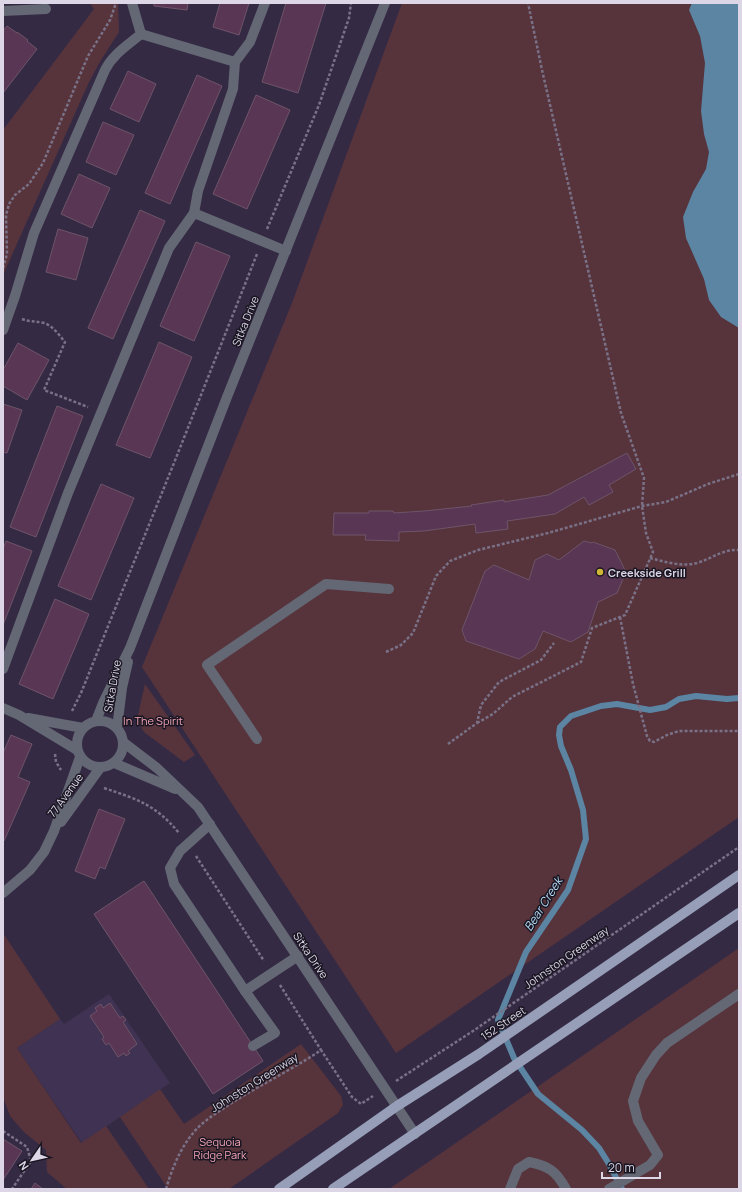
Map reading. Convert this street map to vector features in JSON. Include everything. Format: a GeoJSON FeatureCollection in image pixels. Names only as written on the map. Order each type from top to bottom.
{"type":"FeatureCollection","features":[{"type":"Feature","properties":{"kind":"main road","name":"152 Street"},"geometry":{"type":"LineString","coordinates":[[279,1189],[397,1106],[479,1054],[739,875]]}},
{"type":"Feature","properties":{"kind":"main road"},"geometry":{"type":"LineString","coordinates":[[333,1189],[739,913]]}},
{"type":"Feature","properties":{"kind":"street"},"geometry":{"type":"LineString","coordinates":[[132,3],[141,34]]}},
{"type":"Feature","properties":{"kind":"street"},"geometry":{"type":"LineString","coordinates":[[3,669],[68,493],[169,248],[194,213],[198,191],[233,89],[235,62],[250,42],[265,3]]}},
{"type":"Feature","properties":{"kind":"street","name":"Sitka Drive"},"geometry":{"type":"LineString","coordinates":[[96,721],[103,703],[130,648],[227,398],[385,3]]}},
{"type":"Feature","properties":{"kind":"street"},"geometry":{"type":"LineString","coordinates":[[3,11],[46,9]]}},
{"type":"Feature","properties":{"kind":"street"},"geometry":{"type":"LineString","coordinates":[[141,34],[235,62]]}},
{"type":"Feature","properties":{"kind":"street"},"geometry":{"type":"LineString","coordinates":[[3,330],[34,233],[105,70],[109,62],[116,55],[141,34]]}},
{"type":"Feature","properties":{"kind":"street"},"geometry":{"type":"LineString","coordinates":[[194,213],[286,251]]}},
{"type":"Feature","properties":{"kind":"street"},"geometry":{"type":"LineString","coordinates":[[256,739],[207,665],[326,584],[389,589]]}},
{"type":"Feature","properties":{"kind":"street","name":"Sitka Drive"},"geometry":{"type":"LineString","coordinates":[[117,728],[122,688],[130,648]]}},
{"type":"Feature","properties":{"kind":"street"},"geometry":{"type":"LineString","coordinates":[[3,708],[19,715],[79,753]]}},
{"type":"Feature","properties":{"kind":"street"},"geometry":{"type":"LineString","coordinates":[[19,715],[83,728]]}},
{"type":"Feature","properties":{"kind":"street"},"geometry":{"type":"LineString","coordinates":[[96,721],[104,721],[117,728],[121,734],[123,742],[123,750],[120,757],[114,763],[100,768],[85,763],[79,753],[76,742],[78,734],[83,728],[96,721]]}},
{"type":"Feature","properties":{"kind":"street","name":"Sitka Drive"},"geometry":{"type":"LineString","coordinates":[[123,742],[157,768],[198,807],[416,1134]]}},
{"type":"Feature","properties":{"kind":"street","name":"77 Avenue"},"geometry":{"type":"LineString","coordinates":[[54,831],[79,753]]}},
{"type":"Feature","properties":{"kind":"street","name":"Sitka Drive"},"geometry":{"type":"LineString","coordinates":[[114,763],[183,792]]}},
{"type":"Feature","properties":{"kind":"street","name":"77 Avenue"},"geometry":{"type":"LineString","coordinates":[[54,831],[100,768]]}},
{"type":"Feature","properties":{"kind":"street"},"geometry":{"type":"LineString","coordinates":[[210,824],[180,851],[170,868],[174,884],[245,991],[275,1033],[253,1046]]}},
{"type":"Feature","properties":{"kind":"street"},"geometry":{"type":"LineString","coordinates":[[3,893],[30,870],[44,852],[54,831]]}},
{"type":"Feature","properties":{"kind":"street"},"geometry":{"type":"LineString","coordinates":[[245,991],[298,956]]}},
{"type":"Feature","properties":{"kind":"street"},"geometry":{"type":"LineString","coordinates":[[609,1189],[650,1165],[658,1155],[638,1121],[634,1101],[641,1078],[656,1054],[667,1043],[739,994]]}},
{"type":"Feature","properties":{"kind":"street"},"geometry":{"type":"LineString","coordinates":[[510,1189],[518,1169],[529,1162],[544,1165],[559,1177],[566,1189]]}},
{"type":"Feature","properties":{"kind":"path"},"geometry":{"type":"LineString","coordinates":[[3,268],[7,254],[6,216],[9,204],[15,195],[29,184],[43,163],[88,56],[110,20],[116,3]]}},
{"type":"Feature","properties":{"kind":"path"},"geometry":{"type":"LineString","coordinates":[[70,713],[81,693],[262,241],[319,104],[349,18],[351,3]]}},
{"type":"Feature","properties":{"kind":"path"},"geometry":{"type":"LineString","coordinates":[[448,744],[477,723],[493,714],[512,697],[582,662],[592,628],[625,615],[653,552],[646,533],[642,506],[644,478],[621,412],[528,3]]}},
{"type":"Feature","properties":{"kind":"path"},"geometry":{"type":"LineString","coordinates":[[9,314],[29,322],[46,324],[55,330],[65,342],[44,390],[101,412]]}},
{"type":"Feature","properties":{"kind":"path"},"geometry":{"type":"LineString","coordinates":[[386,652],[401,645],[413,633],[436,576],[450,561],[478,550],[548,534],[642,506],[666,502],[708,484],[739,474]]}},
{"type":"Feature","properties":{"kind":"path"},"geometry":{"type":"LineString","coordinates":[[650,558],[667,562],[690,564],[711,558],[726,551],[739,550]]}},
{"type":"Feature","properties":{"kind":"path"},"geometry":{"type":"LineString","coordinates":[[620,618],[633,684],[646,733],[649,739],[653,742],[679,731],[739,731]]}},
{"type":"Feature","properties":{"kind":"path"},"geometry":{"type":"LineString","coordinates":[[477,723],[481,705],[499,682],[541,660],[554,643]]}},
{"type":"Feature","properties":{"kind":"path"},"geometry":{"type":"LineString","coordinates":[[56,749],[56,762],[61,770],[66,772]]}},
{"type":"Feature","properties":{"kind":"path"},"geometry":{"type":"LineString","coordinates":[[103,788],[132,797],[155,810],[188,844],[352,1097],[361,1104]]}},
{"type":"Feature","properties":{"kind":"path","name":"Johnston Greenway"},"geometry":{"type":"LineString","coordinates":[[401,1078],[473,1032],[739,847]]}},
{"type":"Feature","properties":{"kind":"path","name":"Johnston Greenway"},"geometry":{"type":"LineString","coordinates":[[166,1189],[182,1149],[203,1123],[239,1097],[321,1050]]}},
{"type":"Feature","properties":{"kind":"path"},"geometry":{"type":"LineString","coordinates":[[3,1131],[27,1147],[31,1161],[12,1189]]}},
{"type":"Feature","properties":{"kind":"shaded area"},"geometry":{"type":"Polygon","coordinates":[[[109,994],[170,1083],[82,1143],[17,1048],[60,1019],[64,1024],[109,994]]]}},
{"type":"Feature","properties":{"kind":"green space"},"geometry":{"type":"Polygon","coordinates":[[[90,3],[118,3],[119,32],[89,82],[3,275],[3,130],[94,9],[90,3]]]}},
{"type":"Feature","properties":{"kind":"green space"},"geometry":{"type":"Polygon","coordinates":[[[402,3],[739,3],[739,817],[396,1053],[142,667],[292,303],[402,3]]]}},
{"type":"Feature","properties":{"kind":"green space","name":"In The Spirit"},"geometry":{"type":"Polygon","coordinates":[[[145,684],[195,755],[184,762],[144,732],[137,720],[145,684]]]}},
{"type":"Feature","properties":{"kind":"green space"},"geometry":{"type":"Polygon","coordinates":[[[3,933],[60,1019],[17,1048],[81,1143],[106,1126],[149,1189],[67,1189],[47,1172],[46,1150],[24,1132],[10,1116],[3,1097],[3,933]]]}},
{"type":"Feature","properties":{"kind":"green space"},"geometry":{"type":"Polygon","coordinates":[[[739,948],[739,1189],[389,1189],[739,948]]]}},
{"type":"Feature","properties":{"kind":"green space","name":"Sequoia Ridge Park"},"geometry":{"type":"Polygon","coordinates":[[[301,1044],[341,1096],[343,1105],[338,1113],[229,1189],[168,1189],[120,1117],[160,1089],[184,1124],[301,1044]]]}},
{"type":"Feature","properties":{"kind":"water"},"geometry":{"type":"Polygon","coordinates":[[[692,3],[739,3],[739,328],[721,317],[709,300],[704,279],[686,238],[683,217],[693,192],[706,169],[709,152],[704,134],[701,111],[705,63],[700,36],[689,10],[692,3]]]}},
{"type":"Feature","properties":{"kind":"building"},"geometry":{"type":"Polygon","coordinates":[[[154,3],[188,3],[187,10],[154,6],[154,3]]]}},
{"type":"Feature","properties":{"kind":"building"},"geometry":{"type":"Polygon","coordinates":[[[220,3],[249,3],[239,35],[213,27],[220,3]]]}},
{"type":"Feature","properties":{"kind":"building"},"geometry":{"type":"Polygon","coordinates":[[[286,3],[326,3],[298,93],[262,82],[286,3]]]}},
{"type":"Feature","properties":{"kind":"building"},"geometry":{"type":"Polygon","coordinates":[[[7,26],[28,40],[27,41],[37,49],[3,93],[3,31],[7,26]]]}},
{"type":"Feature","properties":{"kind":"building"},"geometry":{"type":"Polygon","coordinates":[[[128,71],[156,84],[139,122],[110,109],[128,71]]]}},
{"type":"Feature","properties":{"kind":"building"},"geometry":{"type":"Polygon","coordinates":[[[197,75],[222,86],[170,204],[145,193],[197,75]]]}},
{"type":"Feature","properties":{"kind":"building"},"geometry":{"type":"Polygon","coordinates":[[[256,95],[290,110],[247,209],[213,194],[256,95]]]}},
{"type":"Feature","properties":{"kind":"building"},"geometry":{"type":"Polygon","coordinates":[[[103,122],[134,135],[116,175],[86,162],[103,122]]]}},
{"type":"Feature","properties":{"kind":"building"},"geometry":{"type":"Polygon","coordinates":[[[79,174],[110,188],[92,228],[61,214],[79,174]]]}},
{"type":"Feature","properties":{"kind":"building"},"geometry":{"type":"Polygon","coordinates":[[[140,210],[165,221],[113,339],[88,328],[140,210]]]}},
{"type":"Feature","properties":{"kind":"building"},"geometry":{"type":"Polygon","coordinates":[[[58,229],[88,238],[76,280],[46,272],[58,229]]]}},
{"type":"Feature","properties":{"kind":"building"},"geometry":{"type":"Polygon","coordinates":[[[196,242],[230,256],[194,341],[160,326],[196,242]]]}},
{"type":"Feature","properties":{"kind":"building"},"geometry":{"type":"Polygon","coordinates":[[[159,342],[192,357],[150,458],[116,445],[159,342]]]}},
{"type":"Feature","properties":{"kind":"building"},"geometry":{"type":"Polygon","coordinates":[[[18,343],[49,360],[27,400],[3,386],[3,370],[18,343]]]}},
{"type":"Feature","properties":{"kind":"building"},"geometry":{"type":"Polygon","coordinates":[[[3,404],[22,410],[7,453],[3,452],[3,404]]]}},
{"type":"Feature","properties":{"kind":"building"},"geometry":{"type":"Polygon","coordinates":[[[57,406],[83,416],[36,537],[10,527],[57,406]]]}},
{"type":"Feature","properties":{"kind":"building"},"geometry":{"type":"Polygon","coordinates":[[[627,453],[636,469],[609,485],[613,492],[589,505],[584,497],[555,514],[507,521],[508,529],[476,533],[475,524],[424,531],[399,532],[399,541],[365,540],[366,535],[333,535],[334,513],[393,511],[394,513],[424,511],[472,506],[471,505],[504,500],[504,502],[548,495],[627,453]]]}},
{"type":"Feature","properties":{"kind":"building"},"geometry":{"type":"Polygon","coordinates":[[[101,484],[134,498],[91,600],[58,586],[101,484]]]}},
{"type":"Feature","properties":{"kind":"building"},"geometry":{"type":"Polygon","coordinates":[[[6,541],[32,551],[3,625],[3,549],[6,541]]]}},
{"type":"Feature","properties":{"kind":"building"},"geometry":{"type":"Polygon","coordinates":[[[584,541],[591,543],[593,542],[615,550],[626,572],[617,593],[598,602],[588,632],[571,642],[543,631],[535,649],[519,659],[466,641],[462,630],[485,571],[494,565],[529,580],[535,560],[547,554],[559,560],[584,541]]]}},
{"type":"Feature","properties":{"kind":"building"},"geometry":{"type":"Polygon","coordinates":[[[55,599],[89,614],[53,699],[19,684],[55,599]]]}},
{"type":"Feature","properties":{"kind":"building"},"geometry":{"type":"Polygon","coordinates":[[[11,735],[32,744],[18,777],[30,782],[3,841],[3,753],[11,735]]]}},
{"type":"Feature","properties":{"kind":"building"},"geometry":{"type":"Polygon","coordinates":[[[99,809],[125,819],[105,869],[100,867],[95,879],[75,871],[99,809]]]}},
{"type":"Feature","properties":{"kind":"building"},"geometry":{"type":"Polygon","coordinates":[[[144,881],[263,1061],[213,1094],[94,914],[144,881]]]}},
{"type":"Feature","properties":{"kind":"building"},"geometry":{"type":"Polygon","coordinates":[[[110,1003],[120,1018],[123,1016],[126,1020],[123,1022],[137,1044],[128,1051],[130,1053],[126,1056],[124,1053],[118,1057],[109,1043],[106,1045],[102,1039],[104,1037],[90,1016],[97,1011],[95,1008],[101,1004],[103,1008],[110,1003]]]}},
{"type":"Feature","properties":{"kind":"building"},"geometry":{"type":"Polygon","coordinates":[[[3,1139],[22,1151],[3,1180],[3,1139]]]}},
{"type":"Feature","properties":{"kind":"building"},"geometry":{"type":"Polygon","coordinates":[[[35,1183],[43,1189],[31,1189],[35,1183]]]}},
{"type":"Feature","properties":{"kind":"waterway","name":"Bear Creek"},"geometry":{"type":"LineString","coordinates":[[622,1189],[599,1148],[582,1130],[538,1094],[514,1058],[498,1020],[526,952],[568,890],[586,839],[583,810],[571,770],[561,746],[559,735],[560,727],[571,716],[601,706],[617,704],[650,710],[666,707],[679,699],[696,696],[727,699],[739,698]]}},
{"type":"Feature","properties":{"kind":"place","name":"Creekside Grill"},"geometry":{"type":"Point","coordinates":[600,572]}}]}
